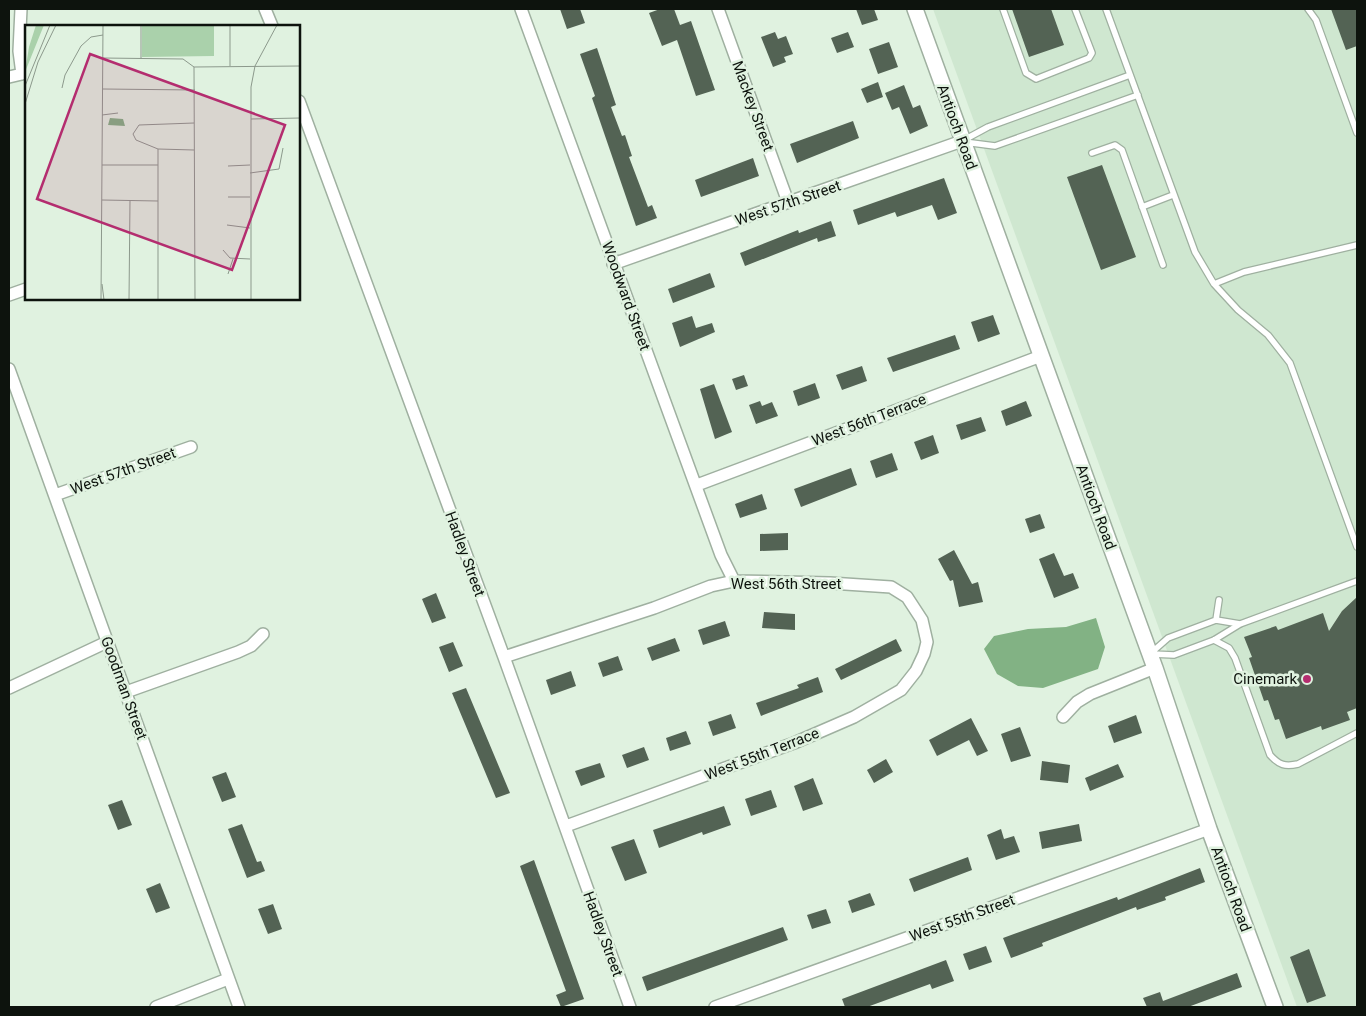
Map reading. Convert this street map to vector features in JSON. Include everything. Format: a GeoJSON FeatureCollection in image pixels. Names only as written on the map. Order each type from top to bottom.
{"type":"FeatureCollection","features":[{"type":"Feature","properties":{"kind":"main road","name":"Antioch Road"},"geometry":{"type":"LineString","coordinates":[[914,9],[1152,661],[1209,829],[1275,1007]]}},
{"type":"Feature","properties":{"kind":"street"},"geometry":{"type":"LineString","coordinates":[[9,77],[24,73],[19,51],[21,9]]}},
{"type":"Feature","properties":{"kind":"street"},"geometry":{"type":"LineString","coordinates":[[265,9],[272,25]]}},
{"type":"Feature","properties":{"kind":"street","name":"Woodward Street"},"geometry":{"type":"LineString","coordinates":[[521,9],[613,264],[697,485],[721,555],[734,582]]}},
{"type":"Feature","properties":{"kind":"street","name":"Mackey Street"},"geometry":{"type":"LineString","coordinates":[[718,9],[788,202]]}},
{"type":"Feature","properties":{"kind":"street","name":"Hadley Street"},"geometry":{"type":"LineString","coordinates":[[300,104],[566,826],[630,1007]]}},
{"type":"Feature","properties":{"kind":"street","name":"West 57th Street"},"geometry":{"type":"LineString","coordinates":[[613,264],[962,141]]}},
{"type":"Feature","properties":{"kind":"street"},"geometry":{"type":"LineString","coordinates":[[9,295],[25,289]]}},
{"type":"Feature","properties":{"kind":"street","name":"West 56th Terrace"},"geometry":{"type":"LineString","coordinates":[[697,485],[1041,356]]}},
{"type":"Feature","properties":{"kind":"street","name":"Goodman Street"},"geometry":{"type":"LineString","coordinates":[[9,369],[239,1007]]}},
{"type":"Feature","properties":{"kind":"street","name":"West 57th Street"},"geometry":{"type":"LineString","coordinates":[[55,495],[191,447]]}},
{"type":"Feature","properties":{"kind":"street","name":"West 56th Street"},"geometry":{"type":"LineString","coordinates":[[504,657],[654,608],[711,586],[734,582],[849,584],[891,587],[907,597],[915,608],[922,620],[927,642]]}},
{"type":"Feature","properties":{"kind":"street"},"geometry":{"type":"LineString","coordinates":[[126,692],[238,652],[251,646],[263,634]]}},
{"type":"Feature","properties":{"kind":"street"},"geometry":{"type":"LineString","coordinates":[[9,688],[107,642]]}},
{"type":"Feature","properties":{"kind":"street","name":"West 55th Terrace"},"geometry":{"type":"LineString","coordinates":[[566,826],[794,744],[854,717],[906,685],[916,672],[927,642]]}},
{"type":"Feature","properties":{"kind":"street"},"geometry":{"type":"LineString","coordinates":[[1063,717],[1077,702],[1152,661]]}},
{"type":"Feature","properties":{"kind":"street","name":"West 55th Street"},"geometry":{"type":"LineString","coordinates":[[715,1007],[1209,829]]}},
{"type":"Feature","properties":{"kind":"street"},"geometry":{"type":"LineString","coordinates":[[156,1007],[228,979]]}},
{"type":"Feature","properties":{"kind":"lane"},"geometry":{"type":"LineString","coordinates":[[1003,9],[1026,73],[1036,79],[1090,58],[1092,53],[1075,9]]}},
{"type":"Feature","properties":{"kind":"lane"},"geometry":{"type":"LineString","coordinates":[[1106,9],[1195,252],[1214,284],[1238,310],[1268,335],[1290,363],[1357,547]]}},
{"type":"Feature","properties":{"kind":"lane"},"geometry":{"type":"LineString","coordinates":[[1308,9],[1316,20],[1357,133]]}},
{"type":"Feature","properties":{"kind":"lane"},"geometry":{"type":"LineString","coordinates":[[962,141],[988,127],[1130,75]]}},
{"type":"Feature","properties":{"kind":"lane"},"geometry":{"type":"LineString","coordinates":[[962,141],[995,146],[1138,95]]}},
{"type":"Feature","properties":{"kind":"lane"},"geometry":{"type":"LineString","coordinates":[[1092,153],[1115,145],[1119,147],[1163,266]]}},
{"type":"Feature","properties":{"kind":"lane"},"geometry":{"type":"LineString","coordinates":[[1142,207],[1174,195]]}},
{"type":"Feature","properties":{"kind":"lane"},"geometry":{"type":"LineString","coordinates":[[1214,284],[1244,272],[1357,245]]}},
{"type":"Feature","properties":{"kind":"lane"},"geometry":{"type":"LineString","coordinates":[[1152,661],[1214,640],[1240,624],[1357,581]]}},
{"type":"Feature","properties":{"kind":"lane"},"geometry":{"type":"LineString","coordinates":[[1216,620],[1219,600]]}},
{"type":"Feature","properties":{"kind":"lane"},"geometry":{"type":"LineString","coordinates":[[1152,661],[1168,638],[1216,620],[1240,624]]}},
{"type":"Feature","properties":{"kind":"lane"},"geometry":{"type":"LineString","coordinates":[[1214,640],[1228,648],[1235,658],[1270,755],[1278,764],[1288,766],[1298,764],[1357,733]]}},
{"type":"Feature","properties":{"kind":"shaded area"},"geometry":{"type":"Polygon","coordinates":[[[933,9],[1357,9],[1357,1007],[1297,1007],[933,9]]]}},
{"type":"Feature","properties":{"kind":"shaded area"},"geometry":{"type":"Polygon","coordinates":[[[1096,618],[1105,647],[1098,669],[1043,688],[1018,686],[997,674],[984,649],[994,636],[1028,629],[1066,627],[1096,618]]]}},
{"type":"Feature","properties":{"kind":"building"},"geometry":{"type":"Polygon","coordinates":[[[560,9],[580,9],[585,23],[567,29],[560,9]]]}},
{"type":"Feature","properties":{"kind":"building"},"geometry":{"type":"Polygon","coordinates":[[[660,9],[674,9],[680,25],[691,21],[715,90],[696,96],[677,40],[662,46],[649,13],[660,9]]]}},
{"type":"Feature","properties":{"kind":"building"},"geometry":{"type":"Polygon","coordinates":[[[856,9],[874,9],[878,20],[862,25],[856,9]]]}},
{"type":"Feature","properties":{"kind":"building"},"geometry":{"type":"Polygon","coordinates":[[[1012,9],[1051,9],[1064,45],[1029,57],[1012,9]]]}},
{"type":"Feature","properties":{"kind":"building"},"geometry":{"type":"Polygon","coordinates":[[[1331,9],[1357,9],[1357,46],[1346,50],[1331,9]]]}},
{"type":"Feature","properties":{"kind":"building"},"geometry":{"type":"Polygon","coordinates":[[[775,32],[778,39],[786,36],[793,54],[784,57],[786,62],[773,67],[761,37],[775,32]]]}},
{"type":"Feature","properties":{"kind":"building"},"geometry":{"type":"Polygon","coordinates":[[[848,32],[854,47],[837,53],[831,38],[848,32]]]}},
{"type":"Feature","properties":{"kind":"building"},"geometry":{"type":"Polygon","coordinates":[[[889,42],[898,67],[878,74],[869,49],[889,42]]]}},
{"type":"Feature","properties":{"kind":"building"},"geometry":{"type":"Polygon","coordinates":[[[597,48],[616,105],[611,107],[622,136],[625,135],[632,156],[629,157],[648,207],[652,205],[657,218],[636,226],[592,98],[595,96],[580,54],[597,48]]]}},
{"type":"Feature","properties":{"kind":"building"},"geometry":{"type":"Polygon","coordinates":[[[878,82],[883,97],[867,103],[861,89],[878,82]]]}},
{"type":"Feature","properties":{"kind":"building"},"geometry":{"type":"Polygon","coordinates":[[[904,85],[913,108],[920,105],[928,126],[910,134],[899,107],[892,110],[885,93],[904,85]]]}},
{"type":"Feature","properties":{"kind":"building"},"geometry":{"type":"Polygon","coordinates":[[[853,121],[859,138],[797,163],[790,144],[853,121]]]}},
{"type":"Feature","properties":{"kind":"building"},"geometry":{"type":"Polygon","coordinates":[[[753,158],[759,176],[701,197],[695,180],[753,158]]]}},
{"type":"Feature","properties":{"kind":"building"},"geometry":{"type":"Polygon","coordinates":[[[1102,165],[1136,257],[1101,270],[1067,177],[1102,165]]]}},
{"type":"Feature","properties":{"kind":"building"},"geometry":{"type":"Polygon","coordinates":[[[944,178],[957,213],[938,220],[932,205],[897,217],[895,212],[858,225],[853,210],[944,178]]]}},
{"type":"Feature","properties":{"kind":"building"},"geometry":{"type":"Polygon","coordinates":[[[831,221],[836,236],[818,242],[817,238],[745,266],[740,253],[798,230],[799,233],[831,221]]]}},
{"type":"Feature","properties":{"kind":"building"},"geometry":{"type":"Polygon","coordinates":[[[710,273],[715,287],[673,303],[668,289],[710,273]]]}},
{"type":"Feature","properties":{"kind":"building"},"geometry":{"type":"Polygon","coordinates":[[[993,315],[1000,334],[978,342],[971,322],[993,315]]]}},
{"type":"Feature","properties":{"kind":"building"},"geometry":{"type":"Polygon","coordinates":[[[692,316],[696,328],[712,323],[715,332],[680,347],[672,323],[692,316]]]}},
{"type":"Feature","properties":{"kind":"building"},"geometry":{"type":"Polygon","coordinates":[[[955,335],[960,349],[893,372],[887,358],[955,335]]]}},
{"type":"Feature","properties":{"kind":"building"},"geometry":{"type":"Polygon","coordinates":[[[862,366],[867,381],[842,390],[836,375],[862,366]]]}},
{"type":"Feature","properties":{"kind":"building"},"geometry":{"type":"Polygon","coordinates":[[[744,375],[748,386],[736,390],[732,379],[744,375]]]}},
{"type":"Feature","properties":{"kind":"building"},"geometry":{"type":"Polygon","coordinates":[[[815,383],[820,398],[798,406],[793,391],[815,383]]]}},
{"type":"Feature","properties":{"kind":"building"},"geometry":{"type":"Polygon","coordinates":[[[714,384],[732,432],[715,439],[700,389],[714,384]]]}},
{"type":"Feature","properties":{"kind":"building"},"geometry":{"type":"Polygon","coordinates":[[[760,401],[762,406],[772,402],[778,416],[756,424],[749,405],[760,401]]]}},
{"type":"Feature","properties":{"kind":"building"},"geometry":{"type":"Polygon","coordinates":[[[1026,401],[1032,416],[1006,426],[1001,411],[1026,401]]]}},
{"type":"Feature","properties":{"kind":"building"},"geometry":{"type":"Polygon","coordinates":[[[981,417],[986,431],[961,440],[956,425],[981,417]]]}},
{"type":"Feature","properties":{"kind":"building"},"geometry":{"type":"Polygon","coordinates":[[[933,435],[939,453],[921,460],[914,442],[933,435]]]}},
{"type":"Feature","properties":{"kind":"building"},"geometry":{"type":"Polygon","coordinates":[[[892,453],[898,470],[876,478],[870,461],[892,453]]]}},
{"type":"Feature","properties":{"kind":"building"},"geometry":{"type":"Polygon","coordinates":[[[851,468],[857,485],[801,507],[794,489],[851,468]]]}},
{"type":"Feature","properties":{"kind":"building"},"geometry":{"type":"Polygon","coordinates":[[[762,494],[767,509],[740,518],[735,504],[762,494]]]}},
{"type":"Feature","properties":{"kind":"building"},"geometry":{"type":"Polygon","coordinates":[[[1040,514],[1045,528],[1030,533],[1025,519],[1040,514]]]}},
{"type":"Feature","properties":{"kind":"building"},"geometry":{"type":"Polygon","coordinates":[[[788,533],[788,550],[760,551],[760,534],[788,533]]]}},
{"type":"Feature","properties":{"kind":"building"},"geometry":{"type":"Polygon","coordinates":[[[954,550],[972,584],[978,582],[983,602],[959,607],[953,580],[950,581],[938,559],[954,550]]]}},
{"type":"Feature","properties":{"kind":"building"},"geometry":{"type":"Polygon","coordinates":[[[1054,553],[1064,576],[1073,573],[1079,588],[1054,598],[1039,559],[1054,553]]]}},
{"type":"Feature","properties":{"kind":"building"},"geometry":{"type":"Polygon","coordinates":[[[436,593],[446,618],[432,623],[422,599],[436,593]]]}},
{"type":"Feature","properties":{"kind":"building","name":"Cinemark"},"geometry":{"type":"Polygon","coordinates":[[[1357,597],[1357,708],[1347,712],[1350,720],[1322,730],[1321,726],[1286,739],[1279,719],[1275,720],[1268,700],[1264,701],[1249,658],[1252,657],[1244,637],[1276,626],[1278,630],[1323,613],[1329,631],[1342,611],[1357,597]]]}},
{"type":"Feature","properties":{"kind":"building"},"geometry":{"type":"Polygon","coordinates":[[[764,612],[795,614],[795,630],[762,628],[764,612]]]}},
{"type":"Feature","properties":{"kind":"building"},"geometry":{"type":"Polygon","coordinates":[[[725,621],[730,636],[703,645],[698,630],[725,621]]]}},
{"type":"Feature","properties":{"kind":"building"},"geometry":{"type":"Polygon","coordinates":[[[675,638],[680,651],[652,661],[647,648],[675,638]]]}},
{"type":"Feature","properties":{"kind":"building"},"geometry":{"type":"Polygon","coordinates":[[[896,639],[902,651],[841,680],[835,669],[896,639]]]}},
{"type":"Feature","properties":{"kind":"building"},"geometry":{"type":"Polygon","coordinates":[[[453,642],[463,666],[449,672],[439,647],[453,642]]]}},
{"type":"Feature","properties":{"kind":"building"},"geometry":{"type":"Polygon","coordinates":[[[618,656],[623,670],[603,677],[598,663],[618,656]]]}},
{"type":"Feature","properties":{"kind":"building"},"geometry":{"type":"Polygon","coordinates":[[[571,671],[576,686],[551,695],[546,680],[571,671]]]}},
{"type":"Feature","properties":{"kind":"building"},"geometry":{"type":"Polygon","coordinates":[[[818,677],[823,692],[761,716],[756,703],[799,688],[797,685],[818,677]]]}},
{"type":"Feature","properties":{"kind":"building"},"geometry":{"type":"Polygon","coordinates":[[[466,688],[510,793],[496,798],[452,693],[466,688]]]}},
{"type":"Feature","properties":{"kind":"building"},"geometry":{"type":"Polygon","coordinates":[[[731,714],[736,728],[713,736],[708,722],[731,714]]]}},
{"type":"Feature","properties":{"kind":"building"},"geometry":{"type":"Polygon","coordinates":[[[1136,715],[1142,733],[1114,743],[1108,726],[1136,715]]]}},
{"type":"Feature","properties":{"kind":"building"},"geometry":{"type":"Polygon","coordinates":[[[971,718],[988,751],[977,756],[969,740],[937,756],[929,740],[971,718]]]}},
{"type":"Feature","properties":{"kind":"building"},"geometry":{"type":"Polygon","coordinates":[[[1020,727],[1031,756],[1011,762],[1001,734],[1020,727]]]}},
{"type":"Feature","properties":{"kind":"building"},"geometry":{"type":"Polygon","coordinates":[[[686,731],[691,744],[670,751],[666,738],[686,731]]]}},
{"type":"Feature","properties":{"kind":"building"},"geometry":{"type":"Polygon","coordinates":[[[644,747],[649,760],[627,768],[622,755],[644,747]]]}},
{"type":"Feature","properties":{"kind":"building"},"geometry":{"type":"Polygon","coordinates":[[[886,759],[893,772],[874,783],[867,770],[886,759]]]}},
{"type":"Feature","properties":{"kind":"building"},"geometry":{"type":"Polygon","coordinates":[[[1042,761],[1070,765],[1068,783],[1040,780],[1042,761]]]}},
{"type":"Feature","properties":{"kind":"building"},"geometry":{"type":"Polygon","coordinates":[[[600,763],[605,777],[581,786],[575,771],[600,763]]]}},
{"type":"Feature","properties":{"kind":"building"},"geometry":{"type":"Polygon","coordinates":[[[1118,764],[1124,777],[1090,791],[1085,778],[1118,764]]]}},
{"type":"Feature","properties":{"kind":"building"},"geometry":{"type":"Polygon","coordinates":[[[226,772],[236,797],[222,802],[212,777],[226,772]]]}},
{"type":"Feature","properties":{"kind":"building"},"geometry":{"type":"Polygon","coordinates":[[[813,778],[823,804],[803,811],[794,786],[813,778]]]}},
{"type":"Feature","properties":{"kind":"building"},"geometry":{"type":"Polygon","coordinates":[[[771,790],[777,807],[751,816],[745,799],[771,790]]]}},
{"type":"Feature","properties":{"kind":"building"},"geometry":{"type":"Polygon","coordinates":[[[122,800],[132,825],[118,830],[108,805],[122,800]]]}},
{"type":"Feature","properties":{"kind":"building"},"geometry":{"type":"Polygon","coordinates":[[[724,806],[731,825],[703,835],[702,832],[659,848],[653,830],[724,806]]]}},
{"type":"Feature","properties":{"kind":"building"},"geometry":{"type":"Polygon","coordinates":[[[242,824],[257,862],[261,861],[265,871],[247,878],[228,829],[242,824]]]}},
{"type":"Feature","properties":{"kind":"building"},"geometry":{"type":"Polygon","coordinates":[[[1079,824],[1082,841],[1042,849],[1039,832],[1079,824]]]}},
{"type":"Feature","properties":{"kind":"building"},"geometry":{"type":"Polygon","coordinates":[[[1001,829],[1004,839],[1014,836],[1020,852],[996,860],[987,835],[1001,829]]]}},
{"type":"Feature","properties":{"kind":"building"},"geometry":{"type":"Polygon","coordinates":[[[634,839],[647,873],[625,881],[611,847],[634,839]]]}},
{"type":"Feature","properties":{"kind":"building"},"geometry":{"type":"Polygon","coordinates":[[[968,857],[972,870],[914,892],[909,879],[968,857]]]}},
{"type":"Feature","properties":{"kind":"building"},"geometry":{"type":"Polygon","coordinates":[[[534,860],[584,999],[561,1007],[556,995],[566,991],[520,866],[534,860]]]}},
{"type":"Feature","properties":{"kind":"building"},"geometry":{"type":"Polygon","coordinates":[[[1200,868],[1205,882],[1165,897],[1166,900],[1137,910],[1136,907],[1042,943],[1043,946],[1011,958],[1003,938],[1117,897],[1118,900],[1200,868]]]}},
{"type":"Feature","properties":{"kind":"building"},"geometry":{"type":"Polygon","coordinates":[[[160,883],[170,908],[156,913],[146,889],[160,883]]]}},
{"type":"Feature","properties":{"kind":"building"},"geometry":{"type":"Polygon","coordinates":[[[870,893],[875,905],[852,913],[848,901],[870,893]]]}},
{"type":"Feature","properties":{"kind":"building"},"geometry":{"type":"Polygon","coordinates":[[[273,904],[282,929],[268,934],[258,909],[273,904]]]}},
{"type":"Feature","properties":{"kind":"building"},"geometry":{"type":"Polygon","coordinates":[[[826,909],[831,923],[812,929],[807,915],[826,909]]]}},
{"type":"Feature","properties":{"kind":"building"},"geometry":{"type":"Polygon","coordinates":[[[783,927],[788,940],[647,991],[642,977],[783,927]]]}},
{"type":"Feature","properties":{"kind":"building"},"geometry":{"type":"Polygon","coordinates":[[[986,946],[992,962],[969,970],[963,954],[986,946]]]}},
{"type":"Feature","properties":{"kind":"building"},"geometry":{"type":"Polygon","coordinates":[[[1309,949],[1326,996],[1307,1003],[1290,957],[1309,949]]]}},
{"type":"Feature","properties":{"kind":"building"},"geometry":{"type":"Polygon","coordinates":[[[946,960],[954,981],[932,989],[930,984],[867,1007],[845,1007],[842,999],[946,960]]]}},
{"type":"Feature","properties":{"kind":"building"},"geometry":{"type":"Polygon","coordinates":[[[1237,973],[1242,987],[1188,1007],[1147,1007],[1143,998],[1160,992],[1163,1001],[1237,973]]]}},
{"type":"Feature","properties":{"kind":"place","name":"Cinemark"},"geometry":{"type":"Point","coordinates":[1307,679]}}]}
